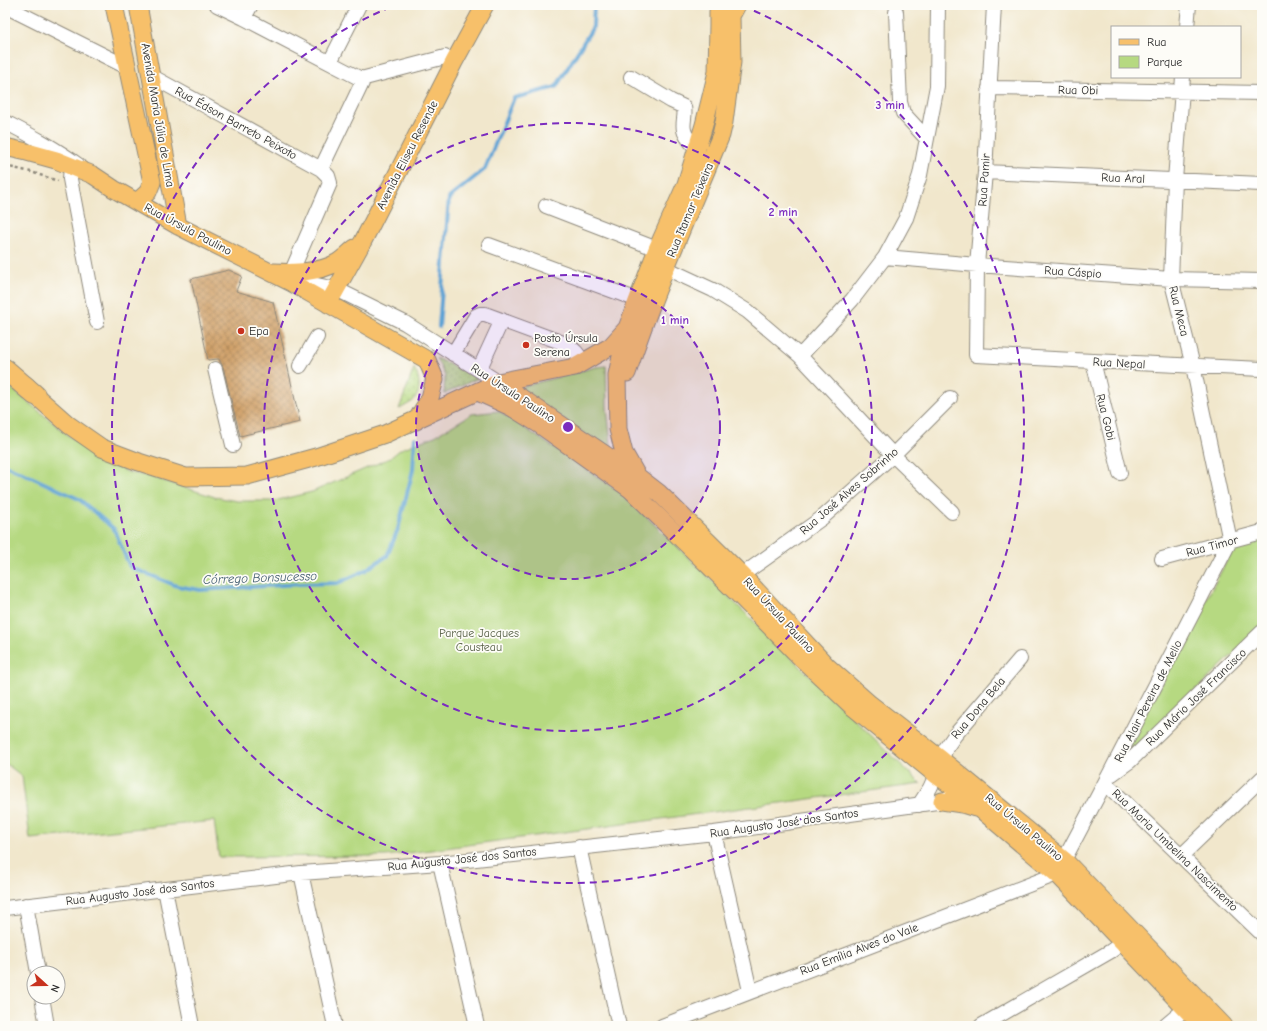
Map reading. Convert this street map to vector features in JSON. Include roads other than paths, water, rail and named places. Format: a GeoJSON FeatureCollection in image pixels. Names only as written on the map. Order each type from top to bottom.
{"type":"FeatureCollection","features":[{"type":"Feature","properties":{"kind":"highway"},"geometry":{"type":"LineString","coordinates":[[5,369],[35,395]]}},
{"type":"Feature","properties":{"kind":"main road","name":"Avenida Maria Júlia de Lima"},"geometry":{"type":"LineString","coordinates":[[114,5],[152,182],[148,192],[136,202]]}},
{"type":"Feature","properties":{"kind":"main road","name":"Avenida Maria Júlia de Lima"},"geometry":{"type":"LineString","coordinates":[[138,5],[178,226]]}},
{"type":"Feature","properties":{"kind":"main road","name":"Avenida Eliseu Resende"},"geometry":{"type":"LineString","coordinates":[[328,304],[363,241],[454,62],[485,5]]}},
{"type":"Feature","properties":{"kind":"main road","name":"Rua Itamar Teixeira"},"geometry":{"type":"LineString","coordinates":[[617,397],[658,260],[686,184],[704,125],[716,72],[723,11]]}},
{"type":"Feature","properties":{"kind":"main road","name":"Rua Itamar Teixeira"},"geometry":{"type":"LineString","coordinates":[[637,476],[624,453],[618,429],[617,375],[627,328],[638,300],[721,135],[732,62],[723,11]]}},
{"type":"Feature","properties":{"kind":"main road","name":"Rua Úrsula Paulino"},"geometry":{"type":"LineString","coordinates":[[5,147],[30,144],[56,160],[93,176],[178,226],[283,275],[328,304],[428,360],[436,379],[430,398],[416,421]]}},
{"type":"Feature","properties":{"kind":"main road"},"geometry":{"type":"LineString","coordinates":[[283,275],[325,268],[339,262],[363,241]]}},
{"type":"Feature","properties":{"kind":"main road","name":"Rua Itamar Teixeira"},"geometry":{"type":"LineString","coordinates":[[5,363],[35,395],[69,425],[102,448],[186,477],[247,476],[316,458],[385,434],[498,382],[575,367],[611,346],[627,328]]}},
{"type":"Feature","properties":{"kind":"main road","name":"Rua Úrsula Paulino"},"geometry":{"type":"LineString","coordinates":[[498,382],[637,476],[659,493],[742,576],[827,666],[939,768]]}},
{"type":"Feature","properties":{"kind":"main road","name":"Rua Úrsula Paulino"},"geometry":{"type":"LineString","coordinates":[[478,392],[511,407],[540,425],[630,489],[801,658],[849,703],[963,786],[1061,867],[1224,1026]]}},
{"type":"Feature","properties":{"kind":"main road","name":"Rua Úrsula Paulino"},"geometry":{"type":"LineString","coordinates":[[963,786],[981,810],[1061,867],[1122,943],[1202,1026]]}},
{"type":"Feature","properties":{"kind":"main road"},"geometry":{"type":"LineString","coordinates":[[942,801],[962,804],[981,810]]}},
{"type":"Feature","properties":{"kind":"street"},"geometry":{"type":"LineString","coordinates":[[217,5],[361,79],[445,57],[454,62]]}},
{"type":"Feature","properties":{"kind":"street"},"geometry":{"type":"LineString","coordinates":[[244,18],[251,5]]}},
{"type":"Feature","properties":{"kind":"street"},"geometry":{"type":"LineString","coordinates":[[330,62],[360,5]]}},
{"type":"Feature","properties":{"kind":"street"},"geometry":{"type":"LineString","coordinates":[[723,11],[746,5]]}},
{"type":"Feature","properties":{"kind":"street"},"geometry":{"type":"LineString","coordinates":[[800,356],[852,300],[885,257],[906,218],[920,176],[937,86],[938,5]]}},
{"type":"Feature","properties":{"kind":"street","name":"Rua Pamir"},"geometry":{"type":"LineString","coordinates":[[976,354],[977,265],[994,5]]}},
{"type":"Feature","properties":{"kind":"street"},"geometry":{"type":"LineString","coordinates":[[1187,26],[1188,5]]}},
{"type":"Feature","properties":{"kind":"street"},"geometry":{"type":"LineString","coordinates":[[5,6],[127,67]]}},
{"type":"Feature","properties":{"kind":"street"},"geometry":{"type":"LineString","coordinates":[[896,12],[900,102],[903,113],[926,139]]}},
{"type":"Feature","properties":{"kind":"street","name":"Rua Édson Barreto Peixoto"},"geometry":{"type":"LineString","coordinates":[[151,76],[321,169]]}},
{"type":"Feature","properties":{"kind":"street"},"geometry":{"type":"LineString","coordinates":[[631,77],[684,107],[685,112],[683,129],[687,137],[697,149]]}},
{"type":"Feature","properties":{"kind":"street","name":"Rua Meca"},"geometry":{"type":"LineString","coordinates":[[1183,78],[1175,180],[1171,279],[1193,366],[1230,541]]}},
{"type":"Feature","properties":{"kind":"street"},"geometry":{"type":"LineString","coordinates":[[283,275],[330,184],[328,176],[321,169],[362,83],[361,79]]}},
{"type":"Feature","properties":{"kind":"street","name":"Rua Obi"},"geometry":{"type":"LineString","coordinates":[[989,88],[1262,93]]}},
{"type":"Feature","properties":{"kind":"street","name":"Rua Úrsula Paulino"},"geometry":{"type":"LineString","coordinates":[[5,122],[30,144],[61,152],[93,176]]}},
{"type":"Feature","properties":{"kind":"street"},"geometry":{"type":"LineString","coordinates":[[71,166],[71,186],[97,322]]}},
{"type":"Feature","properties":{"kind":"street","name":"Rua Aral"},"geometry":{"type":"LineString","coordinates":[[984,172],[1262,184]]}},
{"type":"Feature","properties":{"kind":"street"},"geometry":{"type":"LineString","coordinates":[[546,206],[658,260],[713,290],[746,311],[800,356],[892,455],[952,512]]}},
{"type":"Feature","properties":{"kind":"street"},"geometry":{"type":"LineString","coordinates":[[489,245],[638,300]]}},
{"type":"Feature","properties":{"kind":"street","name":"Rua Cáspio"},"geometry":{"type":"LineString","coordinates":[[885,257],[1171,279],[1262,281]]}},
{"type":"Feature","properties":{"kind":"street","name":"Rua Úrsula Paulino"},"geometry":{"type":"LineString","coordinates":[[283,275],[336,289],[405,323],[498,382]]}},
{"type":"Feature","properties":{"kind":"street"},"geometry":{"type":"LineString","coordinates":[[453,354],[476,316],[486,314],[573,348],[583,363]]}},
{"type":"Feature","properties":{"kind":"street"},"geometry":{"type":"LineString","coordinates":[[479,370],[502,320]]}},
{"type":"Feature","properties":{"kind":"street"},"geometry":{"type":"LineString","coordinates":[[300,366],[317,337]]}},
{"type":"Feature","properties":{"kind":"street","name":"Rua Nepal"},"geometry":{"type":"LineString","coordinates":[[976,354],[1262,369]]}},
{"type":"Feature","properties":{"kind":"street","name":"Rua Gobi"},"geometry":{"type":"LineString","coordinates":[[1093,361],[1120,473]]}},
{"type":"Feature","properties":{"kind":"street"},"geometry":{"type":"LineString","coordinates":[[215,369],[233,445]]}},
{"type":"Feature","properties":{"kind":"street","name":"Rua José Alves Sobrinho"},"geometry":{"type":"LineString","coordinates":[[742,576],[822,518],[892,455],[950,398]]}},
{"type":"Feature","properties":{"kind":"street","name":"Rua Timor"},"geometry":{"type":"LineString","coordinates":[[1162,559],[1262,532]]}},
{"type":"Feature","properties":{"kind":"street","name":"Rua Alair Pereira de Mello"},"geometry":{"type":"LineString","coordinates":[[1061,867],[1230,541]]}},
{"type":"Feature","properties":{"kind":"street","name":"Rua Mário José Francisco"},"geometry":{"type":"LineString","coordinates":[[1107,779],[1130,761],[1262,632]]}},
{"type":"Feature","properties":{"kind":"street","name":"Rua Dona Bela"},"geometry":{"type":"LineString","coordinates":[[939,768],[946,748],[955,735],[1020,659]]}},
{"type":"Feature","properties":{"kind":"street"},"geometry":{"type":"LineString","coordinates":[[919,805],[930,788],[939,768]]}},
{"type":"Feature","properties":{"kind":"street"},"geometry":{"type":"LineString","coordinates":[[1181,856],[1262,778]]}},
{"type":"Feature","properties":{"kind":"street","name":"Rua Maria Umbelina Nascimento"},"geometry":{"type":"LineString","coordinates":[[1107,779],[1181,856],[1259,926]]}},
{"type":"Feature","properties":{"kind":"street","name":"Rua Augusto José dos Santos"},"geometry":{"type":"LineString","coordinates":[[5,908],[302,873],[440,863],[714,833],[942,801],[951,798],[963,786]]}},
{"type":"Feature","properties":{"kind":"street"},"geometry":{"type":"LineString","coordinates":[[714,833],[750,991]]}},
{"type":"Feature","properties":{"kind":"street"},"geometry":{"type":"LineString","coordinates":[[578,847],[619,1026]]}},
{"type":"Feature","properties":{"kind":"street"},"geometry":{"type":"LineString","coordinates":[[440,863],[477,1026]]}},
{"type":"Feature","properties":{"kind":"street","name":"Rua Emília Alves do Vale"},"geometry":{"type":"LineString","coordinates":[[662,1026],[1061,867]]}},
{"type":"Feature","properties":{"kind":"street"},"geometry":{"type":"LineString","coordinates":[[302,873],[335,1026]]}},
{"type":"Feature","properties":{"kind":"street"},"geometry":{"type":"LineString","coordinates":[[164,889],[192,1026]]}},
{"type":"Feature","properties":{"kind":"street"},"geometry":{"type":"LineString","coordinates":[[26,906],[37,965]]}},
{"type":"Feature","properties":{"kind":"street"},"geometry":{"type":"LineString","coordinates":[[981,1026],[1111,951],[1122,943]]}},
{"type":"Feature","properties":{"kind":"street"},"geometry":{"type":"LineString","coordinates":[[43,1005],[47,1026]]}},
{"type":"Feature","properties":{"kind":"street"},"geometry":{"type":"LineString","coordinates":[[1164,1026],[1185,1009]]}},
{"type":"Feature","properties":{"kind":"waterway","name":"Córrego Bonsucesso"},"geometry":{"type":"LineString","coordinates":[[439,327],[449,198],[485,169],[514,98],[556,87],[593,27],[594,5]]}},
{"type":"Feature","properties":{"kind":"waterway","name":"Córrego Bonsucesso"},"geometry":{"type":"LineString","coordinates":[[5,465],[79,499],[114,529],[130,567],[177,586],[200,590],[338,583],[364,571],[387,556],[398,529],[413,470],[415,438]]}},
{"type":"Feature","properties":{"kind":"place","name":"Epa"},"geometry":{"type":"Point","coordinates":[241,331]}},
{"type":"Feature","properties":{"kind":"place","name":"Posto Úrsula Serena"},"geometry":{"type":"Point","coordinates":[526,345]}},
{"type":"Feature","properties":{"kind":"park label","name":"Parque Jacques Cousteau"},"geometry":{"type":"Point","coordinates":[479,640]}}]}
